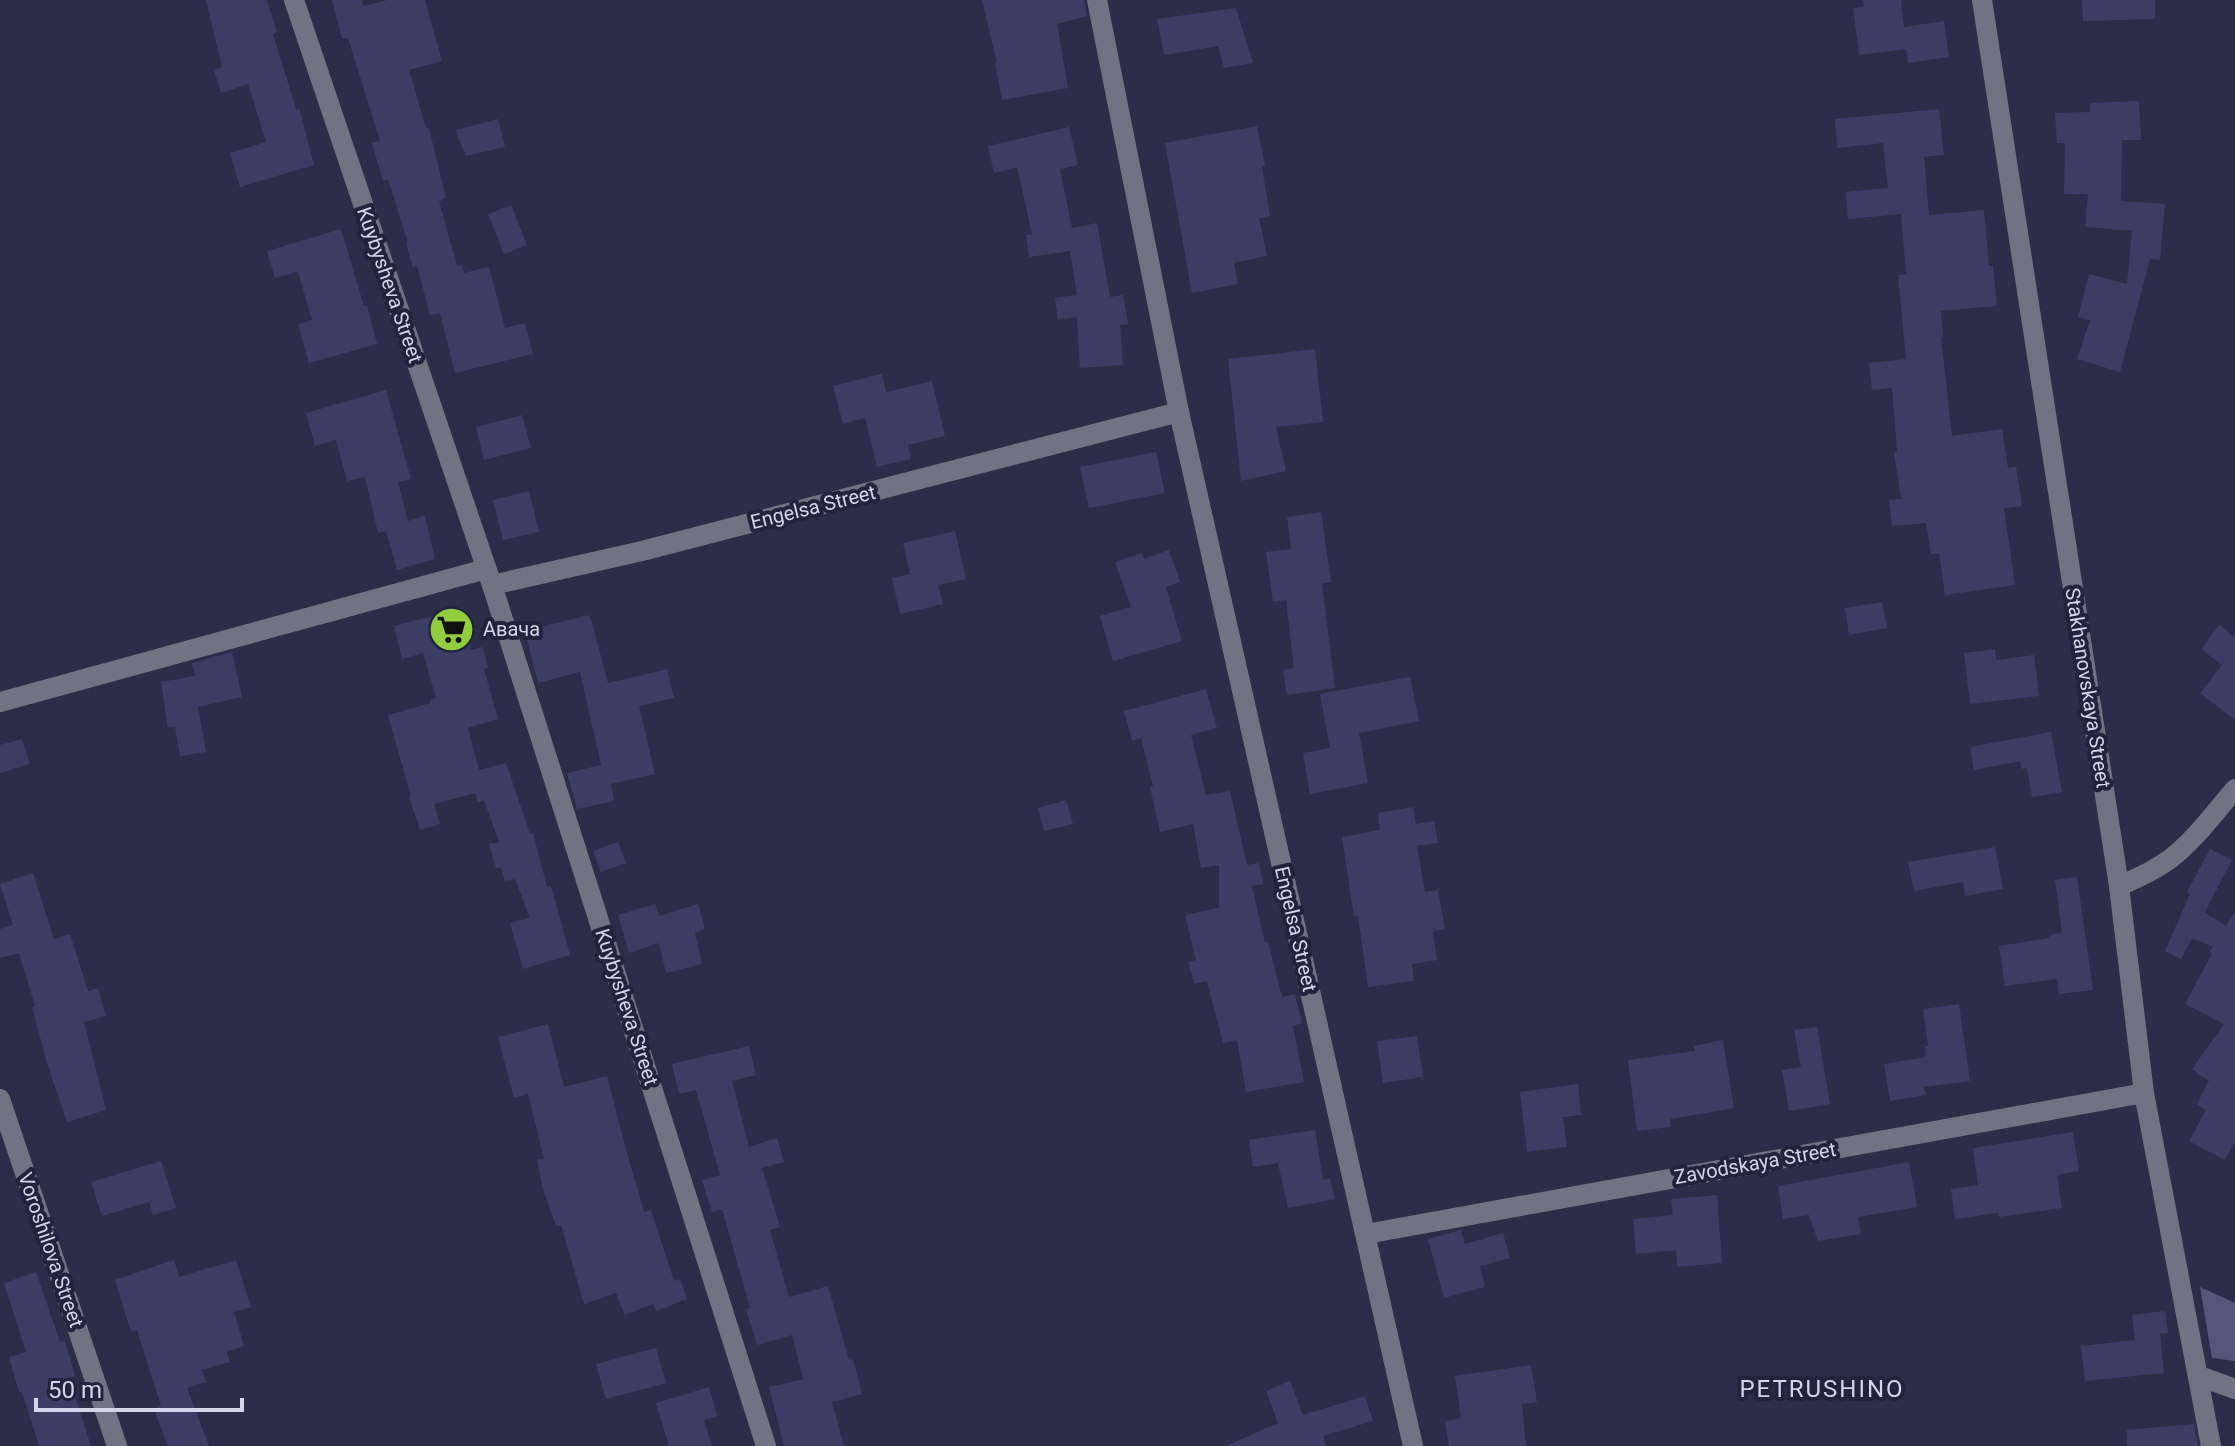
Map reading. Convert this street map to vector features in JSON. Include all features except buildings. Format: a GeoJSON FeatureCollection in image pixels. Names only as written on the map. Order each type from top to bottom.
{"type":"FeatureCollection","features":[{"type":"Feature","properties":{"kind":"street","name":"Kuybysheva Street"},"geometry":{"type":"LineString","coordinates":[[294,0],[489,577],[766,1446]]}},
{"type":"Feature","properties":{"kind":"street","name":"Engelsa Street"},"geometry":{"type":"LineString","coordinates":[[1097,0],[1179,412],[1412,1445]]}},
{"type":"Feature","properties":{"kind":"street","name":"Stakhanovskaya Street"},"geometry":{"type":"LineString","coordinates":[[1982,0],[2119,886],[2144,1093],[2211,1446]]}},
{"type":"Feature","properties":{"kind":"street","name":"Engelsa Street"},"geometry":{"type":"LineString","coordinates":[[489,577],[642,551],[1179,412]]}},
{"type":"Feature","properties":{"kind":"street"},"geometry":{"type":"LineString","coordinates":[[0,702],[489,577]]}},
{"type":"Feature","properties":{"kind":"street"},"geometry":{"type":"LineString","coordinates":[[2119,886],[2144,875],[2187,845],[2233,794]]}},
{"type":"Feature","properties":{"kind":"street","name":"Zavodskaya Street"},"geometry":{"type":"LineString","coordinates":[[1366,1234],[2144,1093]]}},
{"type":"Feature","properties":{"kind":"street","name":"Voroshilova Street"},"geometry":{"type":"LineString","coordinates":[[0,1099],[117,1446]]}},
{"type":"Feature","properties":{"kind":"street"},"geometry":{"type":"LineString","coordinates":[[2199,1376],[2235,1389]]}},
{"type":"Feature","properties":{"kind":"shaded area"},"geometry":{"type":"Polygon","coordinates":[[[2200,1287],[2235,1303],[2235,1361],[2212,1358],[2200,1287]]]}},
{"type":"Feature","properties":{"kind":"place","name":"Авача"},"geometry":{"type":"Point","coordinates":[452,629]}},
{"type":"Feature","properties":{"kind":"district","name":"PETRUSHINO"},"geometry":{"type":"Point","coordinates":[1822,1389]}}]}
